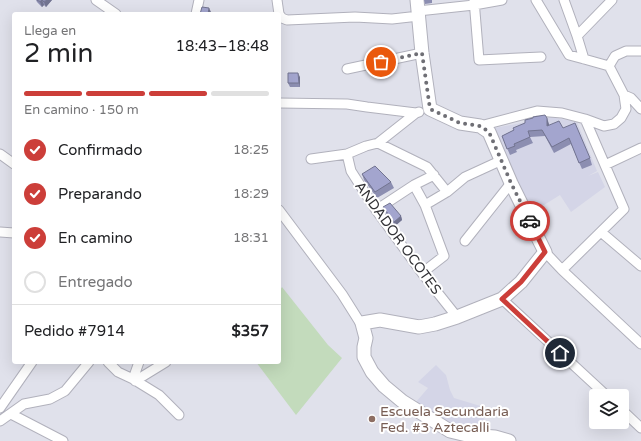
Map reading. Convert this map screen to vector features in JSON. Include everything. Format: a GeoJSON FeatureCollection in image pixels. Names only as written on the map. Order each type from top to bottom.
{"type":"FeatureCollection","features":[{"type":"Feature","properties":{"kind":"main road"},"geometry":{"type":"LineString","coordinates":[[418,9],[422,53],[430,109],[460,123],[480,126],[489,132],[511,183],[545,252],[521,282],[502,299],[457,317],[419,327],[380,320],[362,323],[366,338],[364,357],[372,372],[384,386],[402,401],[450,431],[509,441]]}},
{"type":"Feature","properties":{"kind":"street"},"geometry":{"type":"LineString","coordinates":[[96,0],[113,12]]}},
{"type":"Feature","properties":{"kind":"street"},"geometry":{"type":"LineString","coordinates":[[196,12],[199,0]]}},
{"type":"Feature","properties":{"kind":"street"},"geometry":{"type":"LineString","coordinates":[[277,0],[279,12]]}},
{"type":"Feature","properties":{"kind":"street"},"geometry":{"type":"LineString","coordinates":[[281,17],[287,20],[355,17],[392,19],[418,9],[502,0]]}},
{"type":"Feature","properties":{"kind":"street"},"geometry":{"type":"LineString","coordinates":[[480,126],[538,111],[562,113],[604,126],[614,124],[621,118],[626,109],[624,95],[609,66],[569,54],[536,0]]}},
{"type":"Feature","properties":{"kind":"street"},"geometry":{"type":"LineString","coordinates":[[564,0],[584,59]]}},
{"type":"Feature","properties":{"kind":"street"},"geometry":{"type":"LineString","coordinates":[[577,36],[612,0]]}},
{"type":"Feature","properties":{"kind":"street"},"geometry":{"type":"LineString","coordinates":[[474,2],[479,60],[541,57]]}},
{"type":"Feature","properties":{"kind":"street"},"geometry":{"type":"LineString","coordinates":[[609,66],[615,56],[626,51],[641,51]]}},
{"type":"Feature","properties":{"kind":"street"},"geometry":{"type":"LineString","coordinates":[[347,69],[422,53]]}},
{"type":"Feature","properties":{"kind":"street"},"geometry":{"type":"LineString","coordinates":[[624,95],[631,98],[641,108]]}},
{"type":"Feature","properties":{"kind":"street"},"geometry":{"type":"LineString","coordinates":[[281,103],[347,104],[416,113]]}},
{"type":"Feature","properties":{"kind":"street"},"geometry":{"type":"LineString","coordinates":[[311,159],[347,154],[378,143],[416,113],[430,109]]}},
{"type":"Feature","properties":{"kind":"street"},"geometry":{"type":"LineString","coordinates":[[562,270],[624,209],[585,119]]}},
{"type":"Feature","properties":{"kind":"street"},"geometry":{"type":"LineString","coordinates":[[378,143],[427,168],[447,192]]}},
{"type":"Feature","properties":{"kind":"street"},"geometry":{"type":"LineString","coordinates":[[605,165],[641,150]]}},
{"type":"Feature","properties":{"kind":"street"},"geometry":{"type":"LineString","coordinates":[[0,154],[12,163]]}},
{"type":"Feature","properties":{"kind":"street","name":"ANDADOR OCOTES"},"geometry":{"type":"LineString","coordinates":[[347,154],[351,171],[376,210],[422,273],[457,317]]}},
{"type":"Feature","properties":{"kind":"street"},"geometry":{"type":"LineString","coordinates":[[426,205],[447,192],[465,177],[502,160]]}},
{"type":"Feature","properties":{"kind":"street"},"geometry":{"type":"LineString","coordinates":[[376,210],[414,185],[434,175]]}},
{"type":"Feature","properties":{"kind":"street"},"geometry":{"type":"LineString","coordinates":[[465,241],[511,183]]}},
{"type":"Feature","properties":{"kind":"street"},"geometry":{"type":"LineString","coordinates":[[414,185],[426,205],[444,256],[422,273]]}},
{"type":"Feature","properties":{"kind":"street"},"geometry":{"type":"LineString","coordinates":[[281,213],[342,294],[359,321],[362,323]]}},
{"type":"Feature","properties":{"kind":"street"},"geometry":{"type":"LineString","coordinates":[[0,232],[12,234]]}},
{"type":"Feature","properties":{"kind":"street"},"geometry":{"type":"LineString","coordinates":[[601,232],[641,266]]}},
{"type":"Feature","properties":{"kind":"street"},"geometry":{"type":"LineString","coordinates":[[545,252],[562,270],[641,344]]}},
{"type":"Feature","properties":{"kind":"street"},"geometry":{"type":"LineString","coordinates":[[502,299],[599,389]]}},
{"type":"Feature","properties":{"kind":"street"},"geometry":{"type":"LineString","coordinates":[[0,408],[31,364]]}},
{"type":"Feature","properties":{"kind":"street"},"geometry":{"type":"LineString","coordinates":[[0,422],[24,404],[50,399],[65,391],[87,364]]}},
{"type":"Feature","properties":{"kind":"street"},"geometry":{"type":"LineString","coordinates":[[110,364],[118,372],[159,395],[179,415]]}},
{"type":"Feature","properties":{"kind":"street"},"geometry":{"type":"LineString","coordinates":[[134,380],[138,364]]}},
{"type":"Feature","properties":{"kind":"street"},"geometry":{"type":"LineString","coordinates":[[134,380],[162,364]]}},
{"type":"Feature","properties":{"kind":"street"},"geometry":{"type":"LineString","coordinates":[[11,414],[63,441]]}},
{"type":"Feature","properties":{"kind":"street"},"geometry":{"type":"LineString","coordinates":[[629,417],[641,428]]}},
{"type":"Feature","properties":{"kind":"shaded area"},"geometry":{"type":"Polygon","coordinates":[[[551,117],[577,122],[597,171],[588,176],[598,172],[605,187],[571,212],[560,195],[531,213],[495,128],[551,117]]]}},
{"type":"Feature","properties":{"kind":"shaded area"},"geometry":{"type":"Polygon","coordinates":[[[436,365],[446,375],[454,398],[487,408],[481,428],[455,426],[416,402],[428,388],[418,382],[436,365]]]}},
{"type":"Feature","properties":{"kind":"green space"},"geometry":{"type":"Polygon","coordinates":[[[282,287],[328,345],[342,358],[296,415],[258,364],[281,364],[282,287]]]}},
{"type":"Feature","properties":{"kind":"building"},"geometry":{"type":"Polygon","coordinates":[[[202,7],[209,8],[208,12],[201,12],[202,7]]]}},
{"type":"Feature","properties":{"kind":"building"},"geometry":{"type":"Polygon","coordinates":[[[288,73],[298,73],[299,83],[288,83],[288,73]]]}},
{"type":"Feature","properties":{"kind":"building"},"geometry":{"type":"Polygon","coordinates":[[[545,115],[547,118],[547,126],[559,121],[563,128],[575,123],[590,158],[579,163],[569,138],[552,147],[542,130],[528,131],[530,137],[507,149],[502,136],[514,130],[513,128],[525,123],[525,120],[545,115]]]}},
{"type":"Feature","properties":{"kind":"building"},"geometry":{"type":"Polygon","coordinates":[[[375,166],[391,182],[375,192],[362,174],[375,166]]]}},
{"type":"Feature","properties":{"kind":"building"},"geometry":{"type":"Polygon","coordinates":[[[390,203],[401,216],[394,222],[383,207],[390,203]]]}},
{"type":"Feature","properties":{"kind":"way so far"},"geometry":{"type":"LineString","coordinates":[[381,62],[422,53],[430,109],[460,123],[480,126],[489,132],[511,183],[530,221]]}},
{"type":"Feature","properties":{"kind":"place","name":"Escuela Secundaria Fed. #3 Aztecalli"},"geometry":{"type":"Point","coordinates":[372,419]}},
{"type":"Feature","properties":{"kind":"route"},"geometry":{"type":"LineString","coordinates":[[530,221],[545,252],[521,282],[502,299],[560,353]]}}]}
